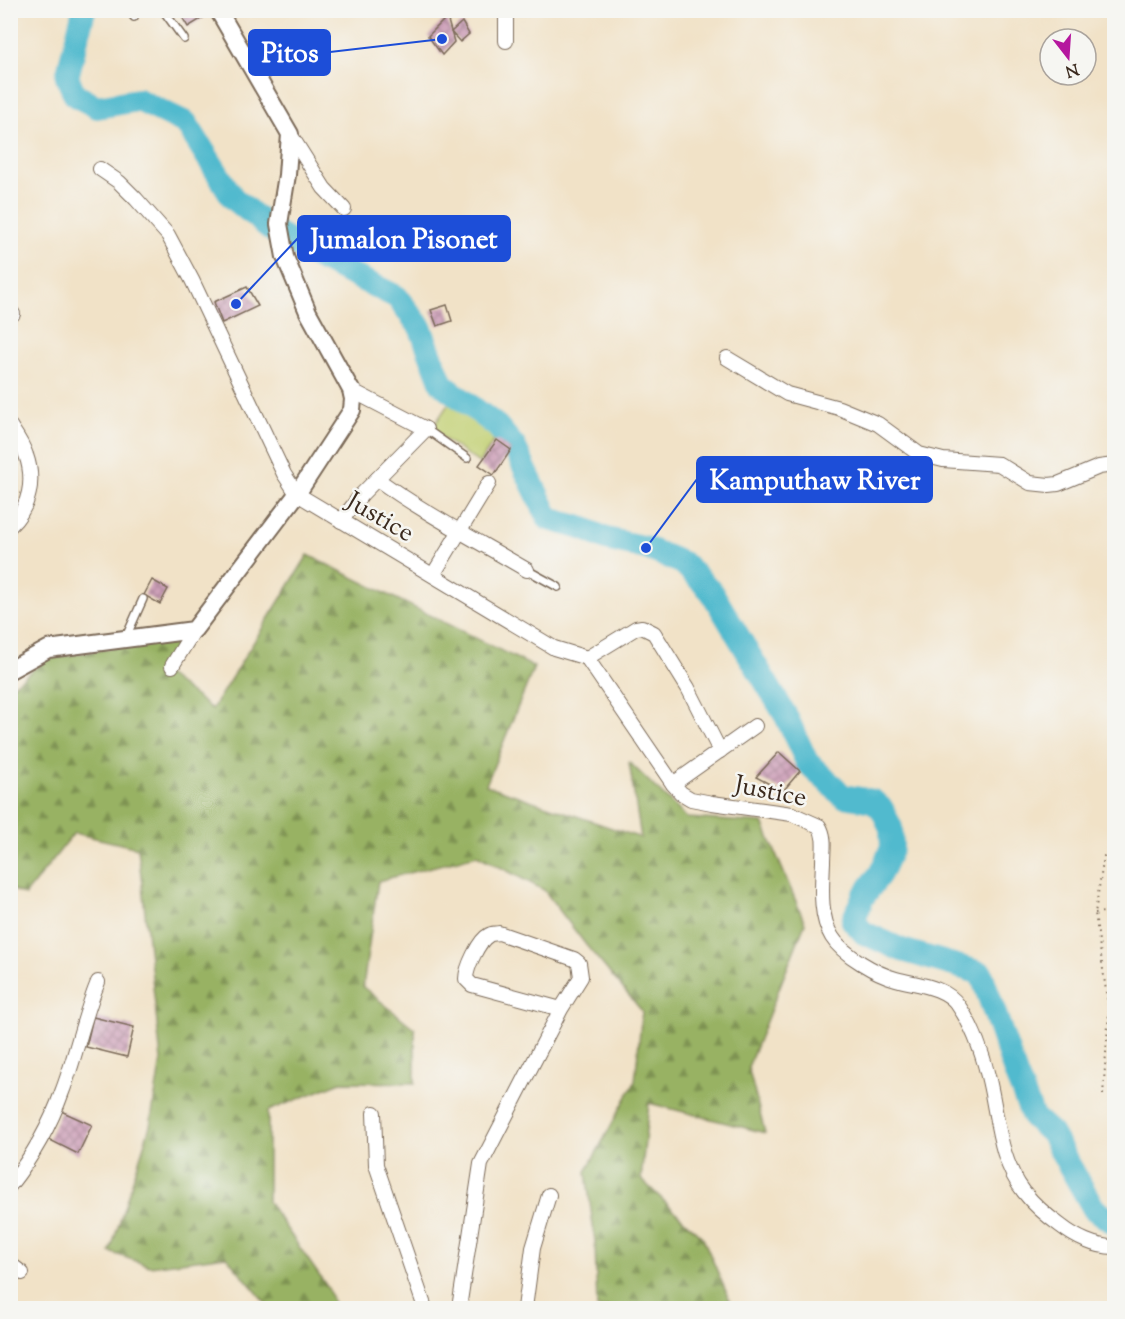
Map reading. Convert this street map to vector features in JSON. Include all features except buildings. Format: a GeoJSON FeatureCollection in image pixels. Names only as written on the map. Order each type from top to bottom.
{"type":"FeatureCollection","features":[{"type":"Feature","properties":{"kind":"street"},"geometry":{"type":"LineString","coordinates":[[218,10],[324,188],[344,209]]}},
{"type":"Feature","properties":{"kind":"street"},"geometry":{"type":"LineString","coordinates":[[506,10],[506,41]]}},
{"type":"Feature","properties":{"kind":"street"},"geometry":{"type":"LineString","coordinates":[[172,666],[194,630],[297,495],[352,410],[351,390],[308,312],[285,256],[279,224],[287,175],[290,134]]}},
{"type":"Feature","properties":{"kind":"street"},"geometry":{"type":"LineString","coordinates":[[100,169],[119,182],[168,235],[192,280],[284,474],[297,495]]}},
{"type":"Feature","properties":{"kind":"street"},"geometry":{"type":"LineString","coordinates":[[727,358],[787,394],[838,408],[878,424],[919,454],[943,460],[999,464],[1030,483],[1049,485],[1114,465]]}},
{"type":"Feature","properties":{"kind":"street"},"geometry":{"type":"LineString","coordinates":[[341,521],[362,494],[426,429],[351,390]]}},
{"type":"Feature","properties":{"kind":"street"},"geometry":{"type":"LineString","coordinates":[[10,426],[26,454],[32,484],[24,506],[10,526]]}},
{"type":"Feature","properties":{"kind":"street"},"geometry":{"type":"LineString","coordinates":[[377,479],[417,507],[526,570]]}},
{"type":"Feature","properties":{"kind":"street"},"geometry":{"type":"LineString","coordinates":[[433,575],[489,483]]}},
{"type":"Feature","properties":{"kind":"street","name":"Justice"},"geometry":{"type":"LineString","coordinates":[[297,495],[554,648],[587,658],[672,784],[681,793],[691,799],[792,813],[819,826],[824,836],[821,894],[824,913],[833,938],[857,960],[893,979],[935,989],[948,995],[957,1004],[974,1033],[988,1076],[995,1116],[1007,1160],[1022,1191],[1041,1211],[1069,1232],[1091,1243],[1114,1247]]}},
{"type":"Feature","properties":{"kind":"street"},"geometry":{"type":"LineString","coordinates":[[587,658],[636,628],[648,629],[654,633],[688,688],[720,751]]}},
{"type":"Feature","properties":{"kind":"street"},"geometry":{"type":"LineString","coordinates":[[10,670],[48,649],[194,630]]}},
{"type":"Feature","properties":{"kind":"street"},"geometry":{"type":"LineString","coordinates":[[672,784],[755,726]]}},
{"type":"Feature","properties":{"kind":"street"},"geometry":{"type":"LineString","coordinates":[[459,1308],[481,1164],[561,1009],[581,977],[579,963],[574,959],[499,933],[490,934],[483,940],[466,970],[466,979],[472,985],[561,1009]]}},
{"type":"Feature","properties":{"kind":"street"},"geometry":{"type":"LineString","coordinates":[[10,1185],[31,1158],[51,1120],[63,1092],[89,1002],[98,982]]}},
{"type":"Feature","properties":{"kind":"street"},"geometry":{"type":"LineString","coordinates":[[374,1113],[376,1165],[425,1308]]}},
{"type":"Feature","properties":{"kind":"street"},"geometry":{"type":"LineString","coordinates":[[525,1308],[533,1248],[549,1195]]}},
{"type":"Feature","properties":{"kind":"street"},"geometry":{"type":"LineString","coordinates":[[10,1264],[22,1273]]}},
{"type":"Feature","properties":{"kind":"lane"},"geometry":{"type":"LineString","coordinates":[[163,10],[184,39]]}},
{"type":"Feature","properties":{"kind":"lane"},"geometry":{"type":"LineString","coordinates":[[426,429],[467,458]]}},
{"type":"Feature","properties":{"kind":"lane"},"geometry":{"type":"LineString","coordinates":[[526,570],[558,587]]}},
{"type":"Feature","properties":{"kind":"lane"},"geometry":{"type":"LineString","coordinates":[[125,639],[143,599]]}},
{"type":"Feature","properties":{"kind":"path"},"geometry":{"type":"LineString","coordinates":[[1103,1095],[1109,1012],[1095,913],[1104,856],[1114,842]]}},
{"type":"Feature","properties":{"kind":"path"},"geometry":{"type":"LineString","coordinates":[[1095,913],[1114,911]]}},
{"type":"Feature","properties":{"kind":"green space"},"geometry":{"type":"Polygon","coordinates":[[[449,403],[498,435],[479,463],[431,430],[449,403]]]}},
{"type":"Feature","properties":{"kind":"green space"},"geometry":{"type":"Polygon","coordinates":[[[308,555],[534,667],[486,785],[641,838],[629,762],[687,818],[763,823],[805,923],[748,1067],[765,1133],[649,1103],[641,1179],[703,1238],[733,1308],[597,1308],[595,1241],[586,1172],[635,1081],[642,1011],[586,945],[544,890],[477,855],[378,881],[363,987],[415,1029],[415,1083],[341,1082],[268,1111],[268,1202],[328,1288],[335,1308],[270,1308],[226,1256],[150,1266],[110,1252],[150,1126],[161,1060],[138,848],[74,833],[25,895],[11,889],[11,687],[47,659],[179,637],[178,649],[160,670],[212,709],[308,555]]]}},
{"type":"Feature","properties":{"kind":"waterway"},"geometry":{"type":"LineString","coordinates":[[84,10],[67,77],[75,95],[97,107],[138,100],[186,123],[233,198],[272,230],[310,254],[397,297],[420,327],[442,384],[497,426],[514,446],[549,519],[585,529],[606,539],[646,548],[683,563],[711,591],[786,716],[807,762],[843,796],[873,801],[882,809],[891,828],[892,848],[880,874],[863,897],[853,921],[864,933],[902,950],[981,973],[1033,1117],[1051,1133],[1094,1209],[1114,1223]]}},
{"type":"Feature","properties":{"kind":"place","name":"Pitos"},"geometry":{"type":"Point","coordinates":[442,39]}},
{"type":"Feature","properties":{"kind":"place","name":"Jumalon Pisonet"},"geometry":{"type":"Point","coordinates":[236,304]}},
{"type":"Feature","properties":{"kind":"place","name":"Kamputhaw River"},"geometry":{"type":"Point","coordinates":[646,548]}}]}
